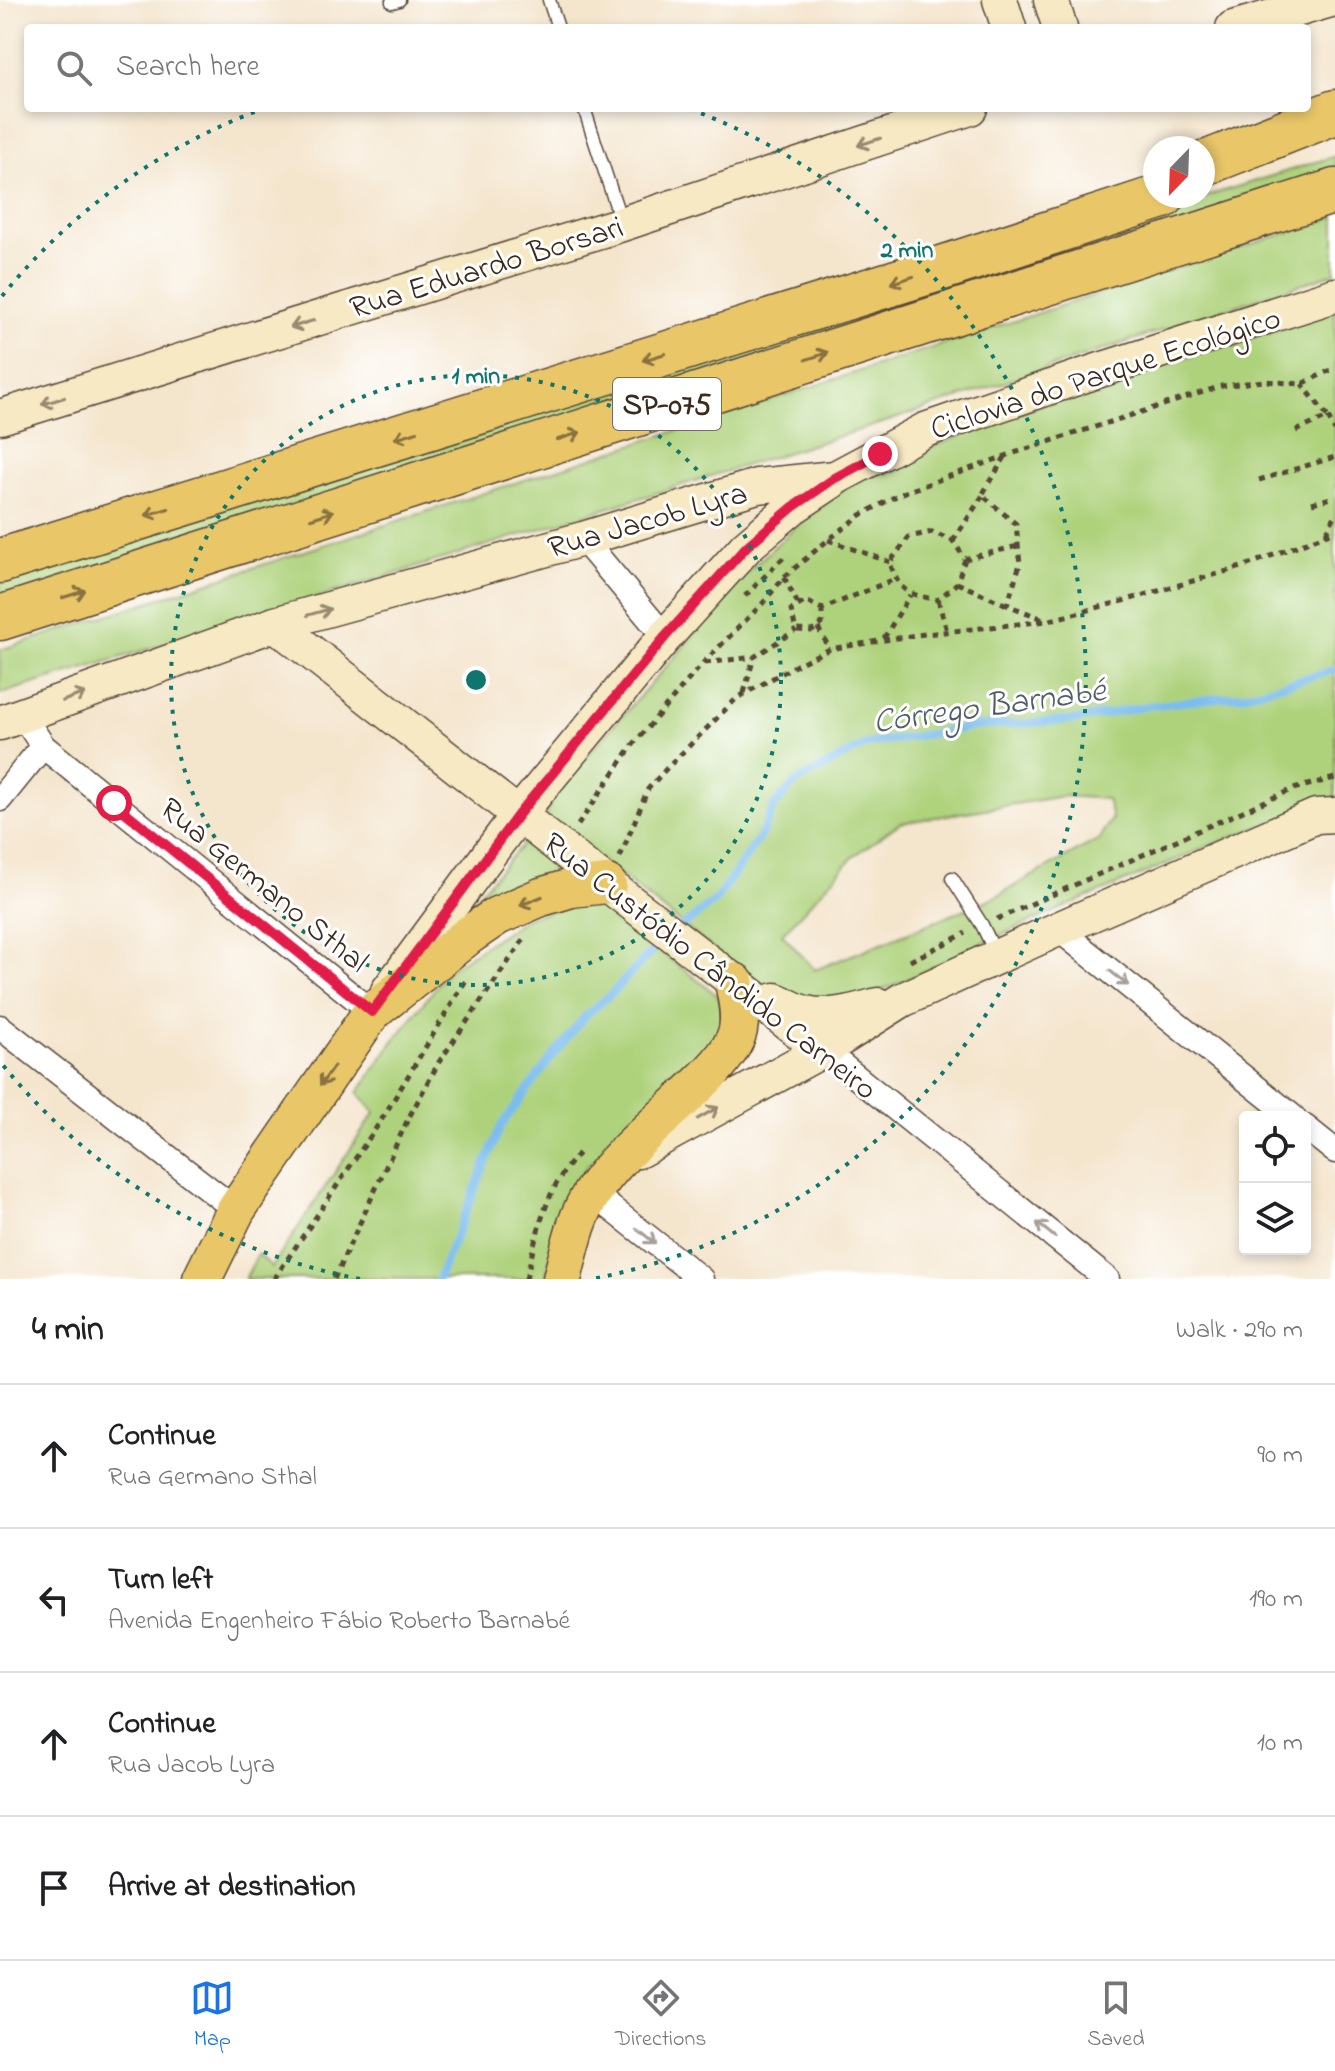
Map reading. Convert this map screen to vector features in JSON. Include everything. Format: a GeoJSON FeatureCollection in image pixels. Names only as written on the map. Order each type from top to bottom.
{"type":"FeatureCollection","features":[{"type":"Feature","properties":{"kind":"highway"},"geometry":{"type":"LineString","coordinates":[[1215,159],[1335,112]]}},
{"type":"Feature","properties":{"kind":"highway"},"geometry":{"type":"LineString","coordinates":[[1215,179],[1335,140]]}},
{"type":"Feature","properties":{"kind":"highway"},"geometry":{"type":"LineString","coordinates":[[945,267],[1143,188]]}},
{"type":"Feature","properties":{"kind":"highway","name":"SP-075"},"geometry":{"type":"LineString","coordinates":[[0,618],[1335,191]]}},
{"type":"Feature","properties":{"kind":"highway","name":"SP-075"},"geometry":{"type":"LineString","coordinates":[[0,561],[1143,203]]}},
{"type":"Feature","properties":{"kind":"main road"},"geometry":{"type":"LineString","coordinates":[[1000,0],[1008,24]]}},
{"type":"Feature","properties":{"kind":"main road"},"geometry":{"type":"LineString","coordinates":[[1051,0],[1059,24]]}},
{"type":"Feature","properties":{"kind":"main road"},"geometry":{"type":"LineString","coordinates":[[1247,24],[1331,0]]}},
{"type":"Feature","properties":{"kind":"main road","name":"Rua Eduardo Borsari"},"geometry":{"type":"LineString","coordinates":[[0,417],[622,224],[958,112]]}},
{"type":"Feature","properties":{"kind":"main road","name":"Rua Jacob Lyra"},"geometry":{"type":"LineString","coordinates":[[11,720],[275,624],[583,539],[757,486],[835,478],[925,430],[1335,295]]}},
{"type":"Feature","properties":{"kind":"main road"},"geometry":{"type":"LineString","coordinates":[[202,1279],[236,1210],[372,1012],[518,815],[665,637],[747,546],[793,507],[835,478]]}},
{"type":"Feature","properties":{"kind":"main road","name":"Rua Custódio Cândido Carneiro"},"geometry":{"type":"LineString","coordinates":[[275,624],[518,815],[617,883],[728,977],[823,1050]]}},
{"type":"Feature","properties":{"kind":"main road"},"geometry":{"type":"LineString","coordinates":[[615,1164],[823,1050],[902,1000],[1058,929],[1329,821]]}},
{"type":"Feature","properties":{"kind":"main road"},"geometry":{"type":"LineString","coordinates":[[372,1012],[497,916],[571,888],[617,883]]}},
{"type":"Feature","properties":{"kind":"main road"},"geometry":{"type":"LineString","coordinates":[[728,977],[805,1013],[845,1014],[902,1000]]}},
{"type":"Feature","properties":{"kind":"main road"},"geometry":{"type":"LineString","coordinates":[[562,1279],[578,1219],[592,1193],[615,1164],[702,1081],[721,1060],[737,1034],[739,1007],[728,977]]}},
{"type":"Feature","properties":{"kind":"street"},"geometry":{"type":"LineString","coordinates":[[583,539],[665,637]]}},
{"type":"Feature","properties":{"kind":"street","name":"Rua Germano Sthal"},"geometry":{"type":"LineString","coordinates":[[11,720],[372,1012]]}},
{"type":"Feature","properties":{"kind":"street"},"geometry":{"type":"LineString","coordinates":[[0,799],[43,746]]}},
{"type":"Feature","properties":{"kind":"street"},"geometry":{"type":"LineString","coordinates":[[1058,929],[1286,1111]]}},
{"type":"Feature","properties":{"kind":"street"},"geometry":{"type":"LineString","coordinates":[[0,1027],[236,1210]]}},
{"type":"Feature","properties":{"kind":"street","name":"Rua Custódio Cândido Carneiro"},"geometry":{"type":"LineString","coordinates":[[823,1050],[1107,1279]]}},
{"type":"Feature","properties":{"kind":"street"},"geometry":{"type":"LineString","coordinates":[[1311,1132],[1335,1151]]}},
{"type":"Feature","properties":{"kind":"street"},"geometry":{"type":"LineString","coordinates":[[592,1193],[701,1279]]}},
{"type":"Feature","properties":{"kind":"lane"},"geometry":{"type":"LineString","coordinates":[[549,0],[557,24]]}},
{"type":"Feature","properties":{"kind":"lane"},"geometry":{"type":"LineString","coordinates":[[585,112],[622,224]]}},
{"type":"Feature","properties":{"kind":"lane"},"geometry":{"type":"LineString","coordinates":[[952,878],[998,957]]}},
{"type":"Feature","properties":{"kind":"path"},"geometry":{"type":"LineString","coordinates":[[575,830],[632,746],[703,663],[763,603],[784,577],[861,515],[900,494],[1006,456],[1222,386],[1263,381],[1302,384],[1335,368]]}},
{"type":"Feature","properties":{"kind":"path"},"geometry":{"type":"LineString","coordinates":[[1302,384],[1335,431]]}},
{"type":"Feature","properties":{"kind":"path"},"geometry":{"type":"LineString","coordinates":[[1328,417],[1335,422]]}},
{"type":"Feature","properties":{"kind":"path"},"geometry":{"type":"LineString","coordinates":[[1296,431],[1328,417]]}},
{"type":"Feature","properties":{"kind":"path"},"geometry":{"type":"LineString","coordinates":[[953,541],[1006,456]]}},
{"type":"Feature","properties":{"kind":"path"},"geometry":{"type":"LineString","coordinates":[[1259,480],[1335,457]]}},
{"type":"Feature","properties":{"kind":"path"},"geometry":{"type":"LineString","coordinates":[[985,490],[982,495],[1016,524],[1020,564],[1007,605]]}},
{"type":"Feature","properties":{"kind":"path"},"geometry":{"type":"LineString","coordinates":[[1312,503],[1335,497]]}},
{"type":"Feature","properties":{"kind":"path"},"geometry":{"type":"LineString","coordinates":[[1326,534],[1335,516]]}},
{"type":"Feature","properties":{"kind":"path"},"geometry":{"type":"LineString","coordinates":[[617,883],[648,789],[666,769],[744,693],[830,649],[947,631],[1047,621],[1245,566],[1335,531]]}},
{"type":"Feature","properties":{"kind":"path"},"geometry":{"type":"LineString","coordinates":[[890,562],[909,537],[932,532],[953,541],[965,559]]}},
{"type":"Feature","properties":{"kind":"path"},"geometry":{"type":"LineString","coordinates":[[828,540],[890,562]]}},
{"type":"Feature","properties":{"kind":"path"},"geometry":{"type":"LineString","coordinates":[[741,600],[796,544]]}},
{"type":"Feature","properties":{"kind":"path"},"geometry":{"type":"LineString","coordinates":[[965,559],[1018,546]]}},
{"type":"Feature","properties":{"kind":"path"},"geometry":{"type":"LineString","coordinates":[[938,600],[957,583],[965,559]]}},
{"type":"Feature","properties":{"kind":"path"},"geometry":{"type":"LineString","coordinates":[[890,562],[895,579],[910,595],[938,600]]}},
{"type":"Feature","properties":{"kind":"path"},"geometry":{"type":"LineString","coordinates":[[784,577],[799,606]]}},
{"type":"Feature","properties":{"kind":"path"},"geometry":{"type":"LineString","coordinates":[[796,630],[791,610],[806,601],[822,609],[895,579]]}},
{"type":"Feature","properties":{"kind":"path"},"geometry":{"type":"LineString","coordinates":[[957,583],[1047,621]]}},
{"type":"Feature","properties":{"kind":"path"},"geometry":{"type":"LineString","coordinates":[[883,640],[910,595]]}},
{"type":"Feature","properties":{"kind":"path"},"geometry":{"type":"LineString","coordinates":[[938,600],[947,631]]}},
{"type":"Feature","properties":{"kind":"path"},"geometry":{"type":"LineString","coordinates":[[703,663],[754,657],[796,630],[812,631],[822,624],[822,609]]}},
{"type":"Feature","properties":{"kind":"path"},"geometry":{"type":"LineString","coordinates":[[818,628],[830,649]]}},
{"type":"Feature","properties":{"kind":"path"},"geometry":{"type":"LineString","coordinates":[[744,693],[754,657]]}},
{"type":"Feature","properties":{"kind":"path"},"geometry":{"type":"LineString","coordinates":[[900,966],[982,925],[1293,789],[1335,778]]}},
{"type":"Feature","properties":{"kind":"path"},"geometry":{"type":"LineString","coordinates":[[334,1279],[408,1119],[439,1062],[532,929]]}},
{"type":"Feature","properties":{"kind":"path"},"geometry":{"type":"LineString","coordinates":[[274,1279],[382,1119],[474,966]]}},
{"type":"Feature","properties":{"kind":"green space"},"geometry":{"type":"Polygon","coordinates":[[[1335,156],[1335,183],[0,603],[0,576],[1170,208],[1215,208],[1215,194],[1335,156]]]}},
{"type":"Feature","properties":{"kind":"green space"},"geometry":{"type":"Polygon","coordinates":[[[1335,217],[1335,273],[879,424],[0,694],[0,650],[1335,217]]]}},
{"type":"Feature","properties":{"kind":"green space"},"geometry":{"type":"Polygon","coordinates":[[[1335,311],[1335,798],[1206,847],[988,940],[864,998],[830,1006],[757,984],[546,816],[550,797],[682,649],[731,588],[792,530],[860,476],[1035,406],[1335,311]],[[1063,796],[900,823],[854,856],[782,934],[815,970],[993,898],[1099,839],[1112,818],[1107,799],[1063,796]]]}},
{"type":"Feature","properties":{"kind":"green space"},"geometry":{"type":"Polygon","coordinates":[[[528,838],[566,871],[445,932],[528,838]]]}},
{"type":"Feature","properties":{"kind":"green space"},"geometry":{"type":"Polygon","coordinates":[[[584,903],[600,905],[718,996],[730,1024],[666,1098],[586,1167],[562,1212],[545,1279],[245,1279],[258,1254],[272,1267],[375,1112],[358,1093],[450,969],[528,917],[584,903]]]}},
{"type":"Feature","properties":{"kind":"waterway","name":"Córrego Barnabé"},"geometry":{"type":"LineString","coordinates":[[679,929],[716,900],[761,835],[774,806],[796,782],[867,744],[980,726],[1077,720],[1147,706],[1244,695],[1335,670]]}},
{"type":"Feature","properties":{"kind":"waterway","name":"Córrego Barnabé"},"geometry":{"type":"LineString","coordinates":[[438,1279],[501,1126],[585,1016],[666,940]]}},
{"type":"Feature","properties":{"kind":"route"},"geometry":{"type":"LineString","coordinates":[[114,803],[372,1012],[518,815],[665,637],[747,546],[793,507],[835,478],[880,454]]}}]}
